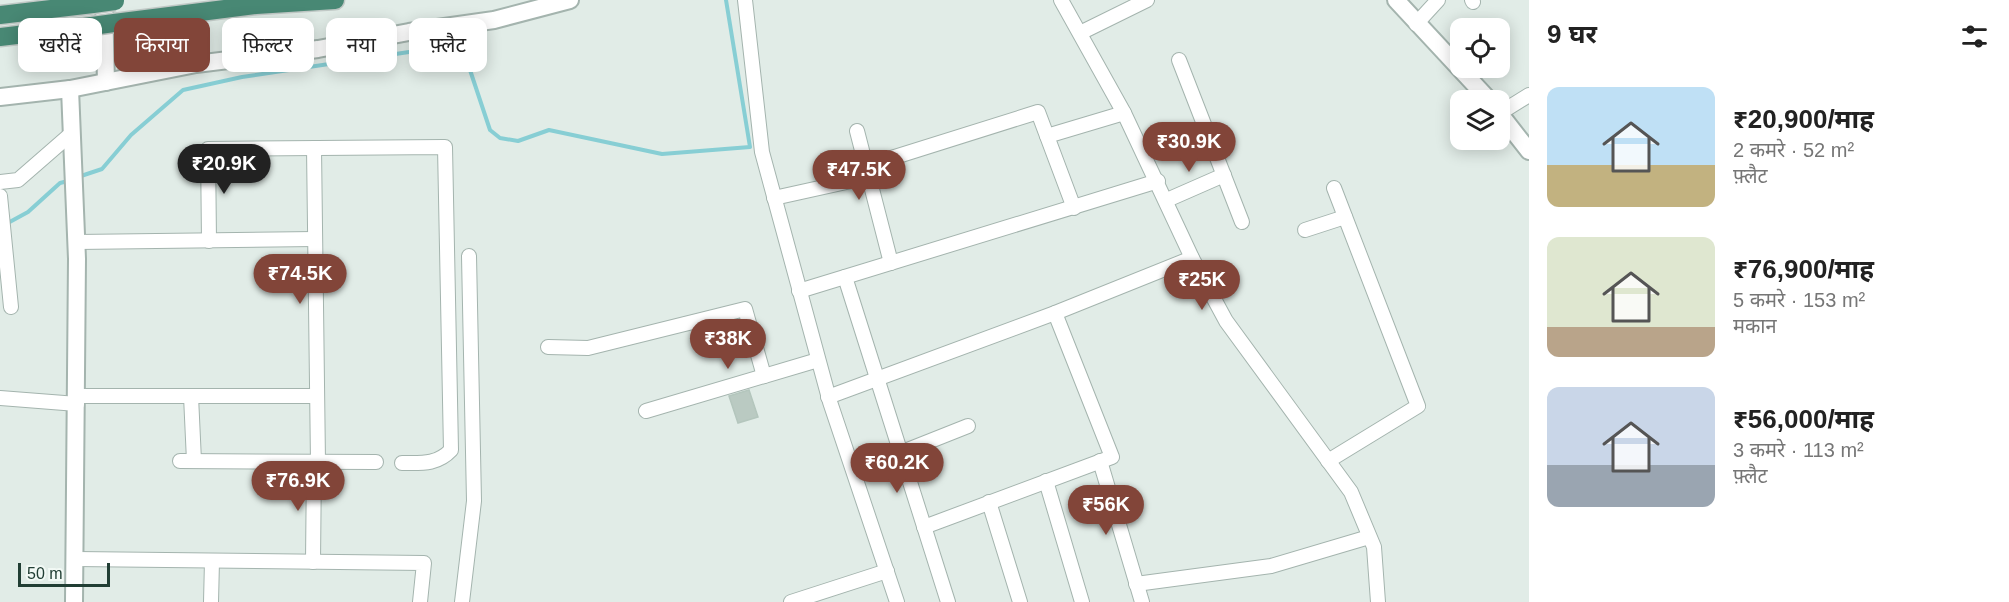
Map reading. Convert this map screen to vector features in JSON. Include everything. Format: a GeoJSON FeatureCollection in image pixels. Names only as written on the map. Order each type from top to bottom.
{"type":"FeatureCollection","features":[{"type":"Feature","properties":{"kind":"highway"},"geometry":{"type":"LineString","coordinates":[[0,37],[256,5],[334,0]]}},
{"type":"Feature","properties":{"kind":"highway"},"geometry":{"type":"LineString","coordinates":[[0,15],[110,1]]}},
{"type":"Feature","properties":{"kind":"street"},"geometry":{"type":"LineString","coordinates":[[0,97],[70,89],[196,64],[318,49],[409,32],[494,20],[570,0]]}},
{"type":"Feature","properties":{"kind":"street"},"geometry":{"type":"LineString","coordinates":[[745,0],[762,152],[828,397],[897,602]]}},
{"type":"Feature","properties":{"kind":"street"},"geometry":{"type":"LineString","coordinates":[[1061,0],[1124,112],[1192,258],[1226,321],[1351,492],[1374,547],[1378,602]]}},
{"type":"Feature","properties":{"kind":"street"},"geometry":{"type":"LineString","coordinates":[[1080,33],[1147,0]]}},
{"type":"Feature","properties":{"kind":"street"},"geometry":{"type":"LineString","coordinates":[[1396,0],[1479,90]]}},
{"type":"Feature","properties":{"kind":"street"},"geometry":{"type":"LineString","coordinates":[[1416,24],[1438,0]]}},
{"type":"Feature","properties":{"kind":"street"},"geometry":{"type":"LineString","coordinates":[[106,82],[110,1]]}},
{"type":"Feature","properties":{"kind":"street"},"geometry":{"type":"LineString","coordinates":[[1179,60],[1242,222]]}},
{"type":"Feature","properties":{"kind":"street"},"geometry":{"type":"LineString","coordinates":[[70,89],[77,242],[74,602]]}},
{"type":"Feature","properties":{"kind":"street"},"geometry":{"type":"LineString","coordinates":[[1510,107],[1529,95]]}},
{"type":"Feature","properties":{"kind":"street"},"geometry":{"type":"LineString","coordinates":[[774,198],[868,172],[1038,112],[1074,208]]}},
{"type":"Feature","properties":{"kind":"street"},"geometry":{"type":"LineString","coordinates":[[1047,136],[1124,112]]}},
{"type":"Feature","properties":{"kind":"street"},"geometry":{"type":"LineString","coordinates":[[1510,127],[1529,151]]}},
{"type":"Feature","properties":{"kind":"street"},"geometry":{"type":"LineString","coordinates":[[857,131],[891,263]]}},
{"type":"Feature","properties":{"kind":"street"},"geometry":{"type":"LineString","coordinates":[[0,182],[18,180],[72,133]]}},
{"type":"Feature","properties":{"kind":"street"},"geometry":{"type":"LineString","coordinates":[[209,241],[208,149],[445,147],[451,450],[445,457],[432,463],[402,463]]}},
{"type":"Feature","properties":{"kind":"street"},"geometry":{"type":"LineString","coordinates":[[314,148],[317,396],[314,562]]}},
{"type":"Feature","properties":{"kind":"street"},"geometry":{"type":"LineString","coordinates":[[1167,201],[1224,175]]}},
{"type":"Feature","properties":{"kind":"street"},"geometry":{"type":"LineString","coordinates":[[799,291],[1158,181]]}},
{"type":"Feature","properties":{"kind":"street"},"geometry":{"type":"LineString","coordinates":[[1328,461],[1418,406],[1334,188]]}},
{"type":"Feature","properties":{"kind":"street"},"geometry":{"type":"LineString","coordinates":[[0,196],[10,307]]}},
{"type":"Feature","properties":{"kind":"street"},"geometry":{"type":"LineString","coordinates":[[1305,230],[1345,217]]}},
{"type":"Feature","properties":{"kind":"street"},"geometry":{"type":"LineString","coordinates":[[77,242],[315,239]]}},
{"type":"Feature","properties":{"kind":"street"},"geometry":{"type":"LineString","coordinates":[[462,602],[474,501],[469,256]]}},
{"type":"Feature","properties":{"kind":"street"},"geometry":{"type":"LineString","coordinates":[[828,397],[878,376],[1055,313],[1192,258]]}},
{"type":"Feature","properties":{"kind":"street"},"geometry":{"type":"LineString","coordinates":[[845,277],[948,602]]}},
{"type":"Feature","properties":{"kind":"street"},"geometry":{"type":"LineString","coordinates":[[548,347],[588,348],[745,309],[764,376]]}},
{"type":"Feature","properties":{"kind":"street"},"geometry":{"type":"LineString","coordinates":[[924,527],[1112,457],[1055,313]]}},
{"type":"Feature","properties":{"kind":"street"},"geometry":{"type":"LineString","coordinates":[[646,411],[818,360]]}},
{"type":"Feature","properties":{"kind":"street"},"geometry":{"type":"LineString","coordinates":[[0,398],[76,400],[190,396],[317,396]]}},
{"type":"Feature","properties":{"kind":"street"},"geometry":{"type":"LineString","coordinates":[[190,396],[187,461],[376,462]]}},
{"type":"Feature","properties":{"kind":"street"},"geometry":{"type":"LineString","coordinates":[[900,453],[968,426]]}},
{"type":"Feature","properties":{"kind":"street"},"geometry":{"type":"LineString","coordinates":[[1100,461],[1142,602]]}},
{"type":"Feature","properties":{"kind":"street"},"geometry":{"type":"LineString","coordinates":[[1046,481],[1082,602]]}},
{"type":"Feature","properties":{"kind":"street"},"geometry":{"type":"LineString","coordinates":[[989,502],[1020,602]]}},
{"type":"Feature","properties":{"kind":"street"},"geometry":{"type":"LineString","coordinates":[[1136,584],[1271,566],[1369,537]]}},
{"type":"Feature","properties":{"kind":"street"},"geometry":{"type":"LineString","coordinates":[[76,559],[424,563],[420,602]]}},
{"type":"Feature","properties":{"kind":"street"},"geometry":{"type":"LineString","coordinates":[[211,602],[213,561]]}},
{"type":"Feature","properties":{"kind":"street"},"geometry":{"type":"LineString","coordinates":[[791,602],[831,596],[887,571]]}},
{"type":"Feature","properties":{"kind":"building"},"geometry":{"type":"Polygon","coordinates":[[[749,390],[758,417],[738,423],[729,396],[749,390]]]}},
{"type":"Feature","properties":{"kind":"waterway"},"geometry":{"type":"LineString","coordinates":[[78,177],[102,169],[131,135],[183,90],[242,77],[449,46],[466,58],[490,130],[500,138],[518,141],[549,130],[662,154],[750,147],[726,0]]}},
{"type":"Feature","properties":{"kind":"waterway"},"geometry":{"type":"LineString","coordinates":[[6,224],[28,212],[60,183],[68,181]]}}]}
